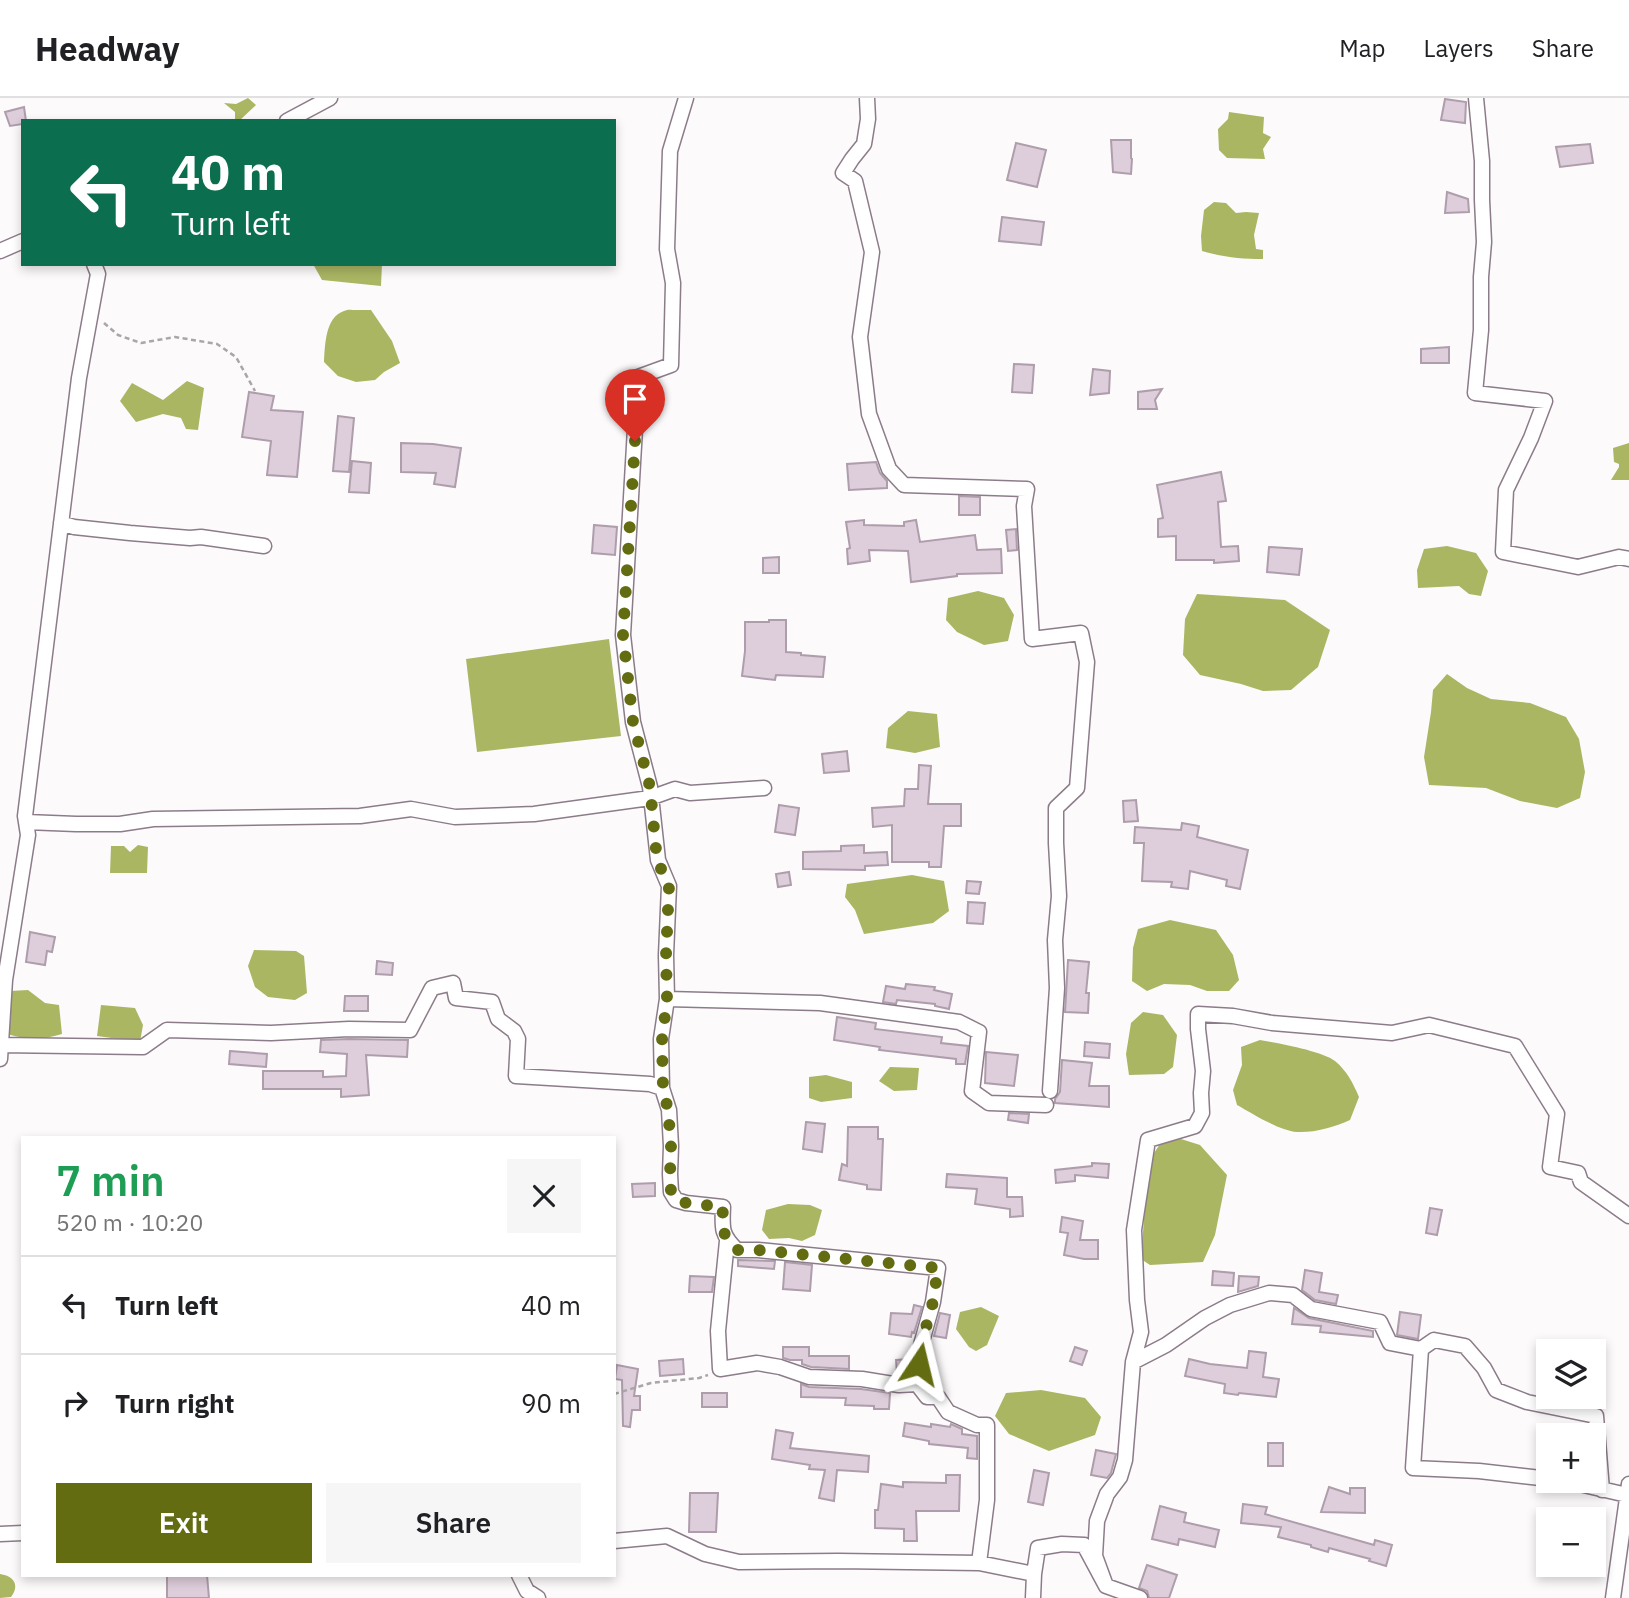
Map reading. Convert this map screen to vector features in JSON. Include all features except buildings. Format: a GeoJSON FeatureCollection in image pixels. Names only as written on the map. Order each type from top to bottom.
{"type":"FeatureCollection","features":[{"type":"Feature","properties":{"kind":"street"},"geometry":{"type":"LineString","coordinates":[[291,119],[330,98]]}},
{"type":"Feature","properties":{"kind":"street"},"geometry":{"type":"LineString","coordinates":[[685,98],[670,151],[667,249],[673,283],[671,365],[638,377],[623,635],[633,722],[650,787],[657,860],[669,886],[667,999],[662,1040],[663,1088],[671,1146],[671,1192],[676,1200],[686,1203],[723,1207],[722,1230],[727,1241],[737,1250],[938,1268],[933,1302],[921,1345],[917,1384],[927,1397],[938,1397],[948,1412],[977,1426],[987,1425],[987,1500],[979,1563]]}},
{"type":"Feature","properties":{"kind":"street"},"geometry":{"type":"LineString","coordinates":[[667,999],[820,1003],[959,1022],[979,1032],[972,1091],[989,1104],[1048,1098],[1057,988],[1055,940],[1059,896],[1056,808],[1077,788],[1087,662],[1081,634],[1032,639],[1024,506],[1027,489],[904,485],[889,469],[869,414],[860,337],[872,252],[855,181],[843,173],[864,144],[868,119],[867,98]]}},
{"type":"Feature","properties":{"kind":"street"},"geometry":{"type":"LineString","coordinates":[[1476,98],[1482,161],[1484,242],[1480,277],[1481,330],[1475,393],[1545,401],[1506,490],[1503,552],[1578,568],[1619,557],[1629,559]]}},
{"type":"Feature","properties":{"kind":"street"},"geometry":{"type":"LineString","coordinates":[[0,251],[21,242]]}},
{"type":"Feature","properties":{"kind":"street"},"geometry":{"type":"LineString","coordinates":[[0,1059],[5,980],[28,835],[25,816],[79,378],[98,274],[95,266]]}},
{"type":"Feature","properties":{"kind":"street"},"geometry":{"type":"LineString","coordinates":[[61,523],[75,527],[201,537],[264,546]]}},
{"type":"Feature","properties":{"kind":"street"},"geometry":{"type":"LineString","coordinates":[[26,822],[120,824],[153,820],[360,816],[411,809],[455,817],[534,814],[650,798],[675,789],[690,793],[764,788]]}},
{"type":"Feature","properties":{"kind":"street"},"geometry":{"type":"LineString","coordinates":[[0,1045],[143,1047],[167,1030],[271,1033],[349,1029],[410,1030],[432,988],[453,983],[456,998],[492,1002],[498,1019],[514,1031],[518,1039],[516,1076],[650,1084],[663,1088]]}},
{"type":"Feature","properties":{"kind":"street"},"geometry":{"type":"LineString","coordinates":[[1106,1586],[1095,1556],[1097,1521],[1107,1494],[1120,1477],[1125,1460],[1133,1362],[1141,1332],[1134,1230],[1148,1140],[1195,1126],[1202,1113],[1198,1014],[1392,1033],[1429,1025],[1515,1046],[1557,1114],[1550,1167],[1578,1173],[1581,1182],[1629,1216]]}},
{"type":"Feature","properties":{"kind":"street"},"geometry":{"type":"LineString","coordinates":[[727,1241],[718,1331],[720,1369],[757,1363],[780,1367],[809,1377],[917,1384]]}},
{"type":"Feature","properties":{"kind":"street"},"geometry":{"type":"LineString","coordinates":[[1133,1362],[1230,1305],[1269,1293],[1293,1295],[1311,1309],[1380,1322],[1390,1343],[1421,1349],[1434,1340],[1465,1346],[1484,1368],[1496,1390],[1527,1402],[1596,1416],[1597,1423]]}},
{"type":"Feature","properties":{"kind":"street"},"geometry":{"type":"LineString","coordinates":[[1421,1349],[1413,1468],[1536,1478]]}},
{"type":"Feature","properties":{"kind":"street"},"geometry":{"type":"LineString","coordinates":[[1606,1490],[1628,1490],[1613,1598]]}},
{"type":"Feature","properties":{"kind":"street"},"geometry":{"type":"LineString","coordinates":[[0,1534],[21,1533]]}},
{"type":"Feature","properties":{"kind":"street"},"geometry":{"type":"LineString","coordinates":[[616,1541],[667,1536],[705,1554],[739,1562],[979,1563],[1034,1574]]}},
{"type":"Feature","properties":{"kind":"street"},"geometry":{"type":"LineString","coordinates":[[1032,1598],[1038,1548],[1062,1544],[1084,1545],[1106,1586],[1140,1598]]}},
{"type":"Feature","properties":{"kind":"street"},"geometry":{"type":"LineString","coordinates":[[520,1577],[527,1591],[538,1598]]}},
{"type":"Feature","properties":{"kind":"path"},"geometry":{"type":"LineString","coordinates":[[91,312],[118,335],[141,343],[175,337],[217,344],[236,356],[255,391]]}},
{"type":"Feature","properties":{"kind":"path"},"geometry":{"type":"LineString","coordinates":[[616,1393],[651,1383],[699,1378],[720,1369]]}},
{"type":"Feature","properties":{"kind":"shaded area"},"geometry":{"type":"Polygon","coordinates":[[[248,98],[256,105],[241,119],[235,119],[235,112],[224,103],[236,104],[248,98]]]}},
{"type":"Feature","properties":{"kind":"shaded area"},"geometry":{"type":"Polygon","coordinates":[[[1229,112],[1264,117],[1263,133],[1271,137],[1263,149],[1265,159],[1227,158],[1219,150],[1218,129],[1228,119],[1229,112]]]}},
{"type":"Feature","properties":{"kind":"shaded area"},"geometry":{"type":"Polygon","coordinates":[[[1214,202],[1226,203],[1236,213],[1259,213],[1254,235],[1256,249],[1263,250],[1263,259],[1202,251],[1204,210],[1214,202]]]}},
{"type":"Feature","properties":{"kind":"shaded area"},"geometry":{"type":"Polygon","coordinates":[[[314,266],[382,266],[381,286],[322,280],[314,266]]]}},
{"type":"Feature","properties":{"kind":"shaded area"},"geometry":{"type":"Polygon","coordinates":[[[346,310],[371,310],[392,341],[400,363],[375,380],[356,382],[338,376],[324,362],[327,333],[333,319],[346,310]]]}},
{"type":"Feature","properties":{"kind":"shaded area"},"geometry":{"type":"Polygon","coordinates":[[[187,381],[204,388],[198,430],[186,429],[181,418],[163,414],[136,422],[120,401],[132,383],[163,400],[187,381]]]}},
{"type":"Feature","properties":{"kind":"shaded area"},"geometry":{"type":"Polygon","coordinates":[[[1629,443],[1629,480],[1611,480],[1619,467],[1619,464],[1614,462],[1613,448],[1629,443]]]}},
{"type":"Feature","properties":{"kind":"shaded area"},"geometry":{"type":"Polygon","coordinates":[[[1447,546],[1476,553],[1488,571],[1481,596],[1469,594],[1459,586],[1418,588],[1417,570],[1424,549],[1447,546]]]}},
{"type":"Feature","properties":{"kind":"shaded area"},"geometry":{"type":"Polygon","coordinates":[[[978,591],[1004,598],[1014,615],[1008,641],[984,645],[957,632],[946,620],[948,598],[978,591]]]}},
{"type":"Feature","properties":{"kind":"shaded area"},"geometry":{"type":"Polygon","coordinates":[[[1197,594],[1285,600],[1330,630],[1318,667],[1291,690],[1263,691],[1200,675],[1183,655],[1185,619],[1197,594]]]}},
{"type":"Feature","properties":{"kind":"shaded area"},"geometry":{"type":"Polygon","coordinates":[[[609,639],[621,736],[477,752],[466,659],[609,639]]]}},
{"type":"Feature","properties":{"kind":"shaded area"},"geometry":{"type":"Polygon","coordinates":[[[1447,674],[1467,688],[1491,699],[1530,703],[1566,717],[1579,739],[1585,772],[1580,798],[1557,808],[1520,801],[1486,788],[1429,785],[1424,757],[1433,690],[1447,674]]]}},
{"type":"Feature","properties":{"kind":"shaded area"},"geometry":{"type":"Polygon","coordinates":[[[908,711],[937,714],[940,747],[915,753],[886,748],[888,728],[908,711]]]}},
{"type":"Feature","properties":{"kind":"shaded area"},"geometry":{"type":"Polygon","coordinates":[[[138,845],[148,847],[147,873],[110,873],[111,846],[124,846],[130,852],[138,845]]]}},
{"type":"Feature","properties":{"kind":"shaded area"},"geometry":{"type":"Polygon","coordinates":[[[912,875],[944,881],[949,911],[933,923],[864,934],[855,910],[845,897],[847,884],[912,875]]]}},
{"type":"Feature","properties":{"kind":"shaded area"},"geometry":{"type":"Polygon","coordinates":[[[1170,920],[1216,930],[1233,955],[1239,980],[1229,991],[1207,991],[1190,985],[1164,984],[1147,991],[1132,981],[1133,948],[1138,929],[1170,920]]]}},
{"type":"Feature","properties":{"kind":"shaded area"},"geometry":{"type":"Polygon","coordinates":[[[254,950],[296,951],[304,956],[307,993],[295,1000],[268,997],[255,987],[248,966],[254,950]]]}},
{"type":"Feature","properties":{"kind":"shaded area"},"geometry":{"type":"Polygon","coordinates":[[[28,990],[45,1003],[59,1005],[62,1034],[34,1039],[7,1034],[10,991],[28,990]]]}},
{"type":"Feature","properties":{"kind":"shaded area"},"geometry":{"type":"Polygon","coordinates":[[[101,1005],[135,1008],[143,1025],[140,1042],[97,1036],[101,1005]]]}},
{"type":"Feature","properties":{"kind":"shaded area"},"geometry":{"type":"Polygon","coordinates":[[[1143,1012],[1163,1015],[1177,1035],[1173,1067],[1164,1074],[1129,1075],[1126,1054],[1131,1023],[1143,1012]]]}},
{"type":"Feature","properties":{"kind":"shaded area"},"geometry":{"type":"Polygon","coordinates":[[[1260,1040],[1310,1051],[1335,1061],[1349,1078],[1359,1097],[1350,1120],[1324,1129],[1297,1132],[1274,1125],[1237,1105],[1233,1090],[1242,1065],[1241,1047],[1260,1040]]]}},
{"type":"Feature","properties":{"kind":"shaded area"},"geometry":{"type":"Polygon","coordinates":[[[890,1067],[919,1068],[917,1090],[894,1091],[879,1081],[890,1067]]]}},
{"type":"Feature","properties":{"kind":"shaded area"},"geometry":{"type":"Polygon","coordinates":[[[826,1075],[852,1082],[852,1098],[821,1102],[809,1098],[809,1077],[826,1075]]]}},
{"type":"Feature","properties":{"kind":"shaded area"},"geometry":{"type":"Polygon","coordinates":[[[1181,1139],[1200,1145],[1227,1175],[1215,1235],[1203,1262],[1150,1265],[1141,1259],[1146,1192],[1152,1156],[1162,1141],[1181,1139]]]}},
{"type":"Feature","properties":{"kind":"shaded area"},"geometry":{"type":"Polygon","coordinates":[[[788,1204],[810,1205],[822,1210],[815,1235],[802,1241],[789,1238],[769,1239],[762,1230],[766,1210],[788,1204]]]}},
{"type":"Feature","properties":{"kind":"shaded area"},"geometry":{"type":"Polygon","coordinates":[[[981,1307],[999,1316],[987,1345],[976,1351],[969,1347],[956,1329],[960,1312],[981,1307]]]}},
{"type":"Feature","properties":{"kind":"shaded area"},"geometry":{"type":"Polygon","coordinates":[[[1041,1390],[1085,1398],[1101,1417],[1095,1435],[1049,1451],[1009,1434],[995,1416],[1006,1393],[1041,1390]]]}},
{"type":"Feature","properties":{"kind":"shaded area"},"geometry":{"type":"Polygon","coordinates":[[[0,1574],[14,1582],[15,1589],[11,1597],[0,1598],[0,1574]]]}},
{"type":"Feature","properties":{"kind":"route"},"geometry":{"type":"LineString","coordinates":[[635,441],[623,635],[633,722],[650,787],[657,860],[669,886],[667,999],[662,1040],[663,1088],[671,1146],[671,1192],[676,1200],[686,1203],[723,1207],[722,1230],[727,1241],[737,1250],[938,1268],[919,1364]]}}]}
